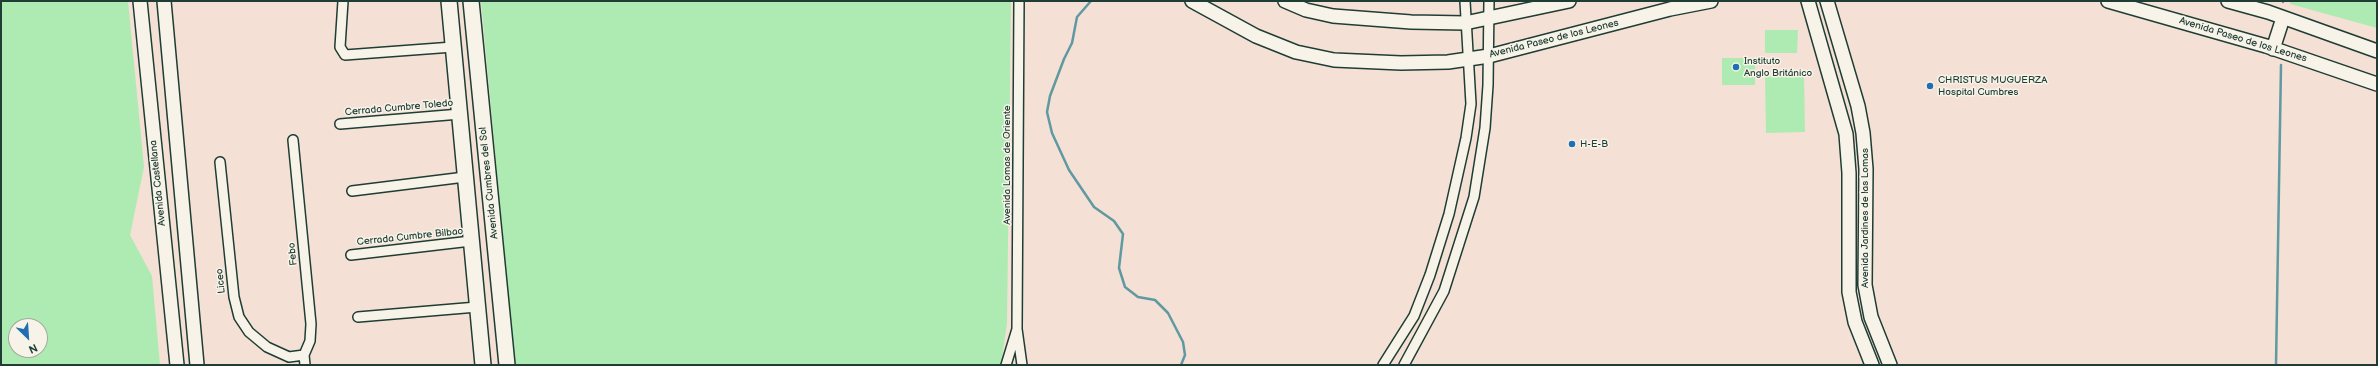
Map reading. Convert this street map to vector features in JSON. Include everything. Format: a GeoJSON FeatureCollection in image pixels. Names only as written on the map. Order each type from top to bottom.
{"type":"FeatureCollection","features":[{"type":"Feature","properties":{"kind":"main road"},"geometry":{"type":"LineString","coordinates":[[449,1],[483,365]]}},
{"type":"Feature","properties":{"kind":"main road","name":"Avenida Cumbres del Sol"},"geometry":{"type":"LineString","coordinates":[[471,1],[507,365]]}},
{"type":"Feature","properties":{"kind":"street","name":"Avenida Castellana"},"geometry":{"type":"LineString","coordinates":[[140,1],[177,365]]}},
{"type":"Feature","properties":{"kind":"street"},"geometry":{"type":"LineString","coordinates":[[164,1],[197,365]]}},
{"type":"Feature","properties":{"kind":"street"},"geometry":{"type":"LineString","coordinates":[[343,1],[341,50],[347,56],[453,47]]}},
{"type":"Feature","properties":{"kind":"street","name":"Avenida Lomas de Oriente"},"geometry":{"type":"LineString","coordinates":[[1019,1],[1017,328],[1022,365]]}},
{"type":"Feature","properties":{"kind":"street","name":"Avenida Paseo de los Leones"},"geometry":{"type":"LineString","coordinates":[[1192,1],[1256,36],[1296,52],[1373,63],[1448,62],[1489,56],[1670,9],[1711,1]]}},
{"type":"Feature","properties":{"kind":"street"},"geometry":{"type":"LineString","coordinates":[[1285,1],[1306,10],[1333,16],[1411,22],[1465,23],[1569,1]]}},
{"type":"Feature","properties":{"kind":"street"},"geometry":{"type":"LineString","coordinates":[[1383,365],[1414,316],[1430,275],[1449,214],[1466,138],[1470,104],[1465,1]]}},
{"type":"Feature","properties":{"kind":"street"},"geometry":{"type":"LineString","coordinates":[[1404,365],[1429,322],[1444,291],[1474,197],[1485,128],[1489,56],[1489,1]]}},
{"type":"Feature","properties":{"kind":"street","name":"Avenida Jardines de las Lomas"},"geometry":{"type":"LineString","coordinates":[[1808,1],[1844,127],[1849,173],[1850,292],[1856,322],[1872,365]]}},
{"type":"Feature","properties":{"kind":"street","name":"Avenida Jardines de las Lomas"},"geometry":{"type":"LineString","coordinates":[[1827,1],[1858,106],[1863,132],[1866,169],[1866,291],[1871,317],[1890,365]]}},
{"type":"Feature","properties":{"kind":"street","name":"Avenida Paseo de los Leones"},"geometry":{"type":"LineString","coordinates":[[2108,1],[2273,49],[2377,84]]}},
{"type":"Feature","properties":{"kind":"street"},"geometry":{"type":"LineString","coordinates":[[2228,1],[2283,18],[2377,51]]}},
{"type":"Feature","properties":{"kind":"street"},"geometry":{"type":"LineString","coordinates":[[2273,49],[2283,18]]}},
{"type":"Feature","properties":{"kind":"street"},"geometry":{"type":"LineString","coordinates":[[2356,77],[2377,94]]}},
{"type":"Feature","properties":{"kind":"street","name":"Cerrada Cumbre Toledo"},"geometry":{"type":"LineString","coordinates":[[340,124],[460,114]]}},
{"type":"Feature","properties":{"kind":"street","name":"Febo"},"geometry":{"type":"LineString","coordinates":[[293,140],[311,324],[310,341],[304,355],[305,365]]}},
{"type":"Feature","properties":{"kind":"street","name":"Liceo"},"geometry":{"type":"LineString","coordinates":[[220,162],[234,297],[239,317],[249,332],[267,347],[289,361],[304,355]]}},
{"type":"Feature","properties":{"kind":"street"},"geometry":{"type":"LineString","coordinates":[[352,191],[465,177]]}},
{"type":"Feature","properties":{"kind":"street","name":"Cerrada Cumbre Bilbao"},"geometry":{"type":"LineString","coordinates":[[351,255],[471,241]]}},
{"type":"Feature","properties":{"kind":"street"},"geometry":{"type":"LineString","coordinates":[[358,316],[477,307]]}},
{"type":"Feature","properties":{"kind":"street"},"geometry":{"type":"LineString","coordinates":[[1414,316],[1429,322]]}},
{"type":"Feature","properties":{"kind":"street","name":"Avenida Lomas de Oriente"},"geometry":{"type":"LineString","coordinates":[[1006,365],[1017,328]]}},
{"type":"Feature","properties":{"kind":"green space"},"geometry":{"type":"Polygon","coordinates":[[[1,1],[128,1],[144,167],[130,235],[152,276],[160,365],[1,365],[1,1]]]}},
{"type":"Feature","properties":{"kind":"green space"},"geometry":{"type":"Polygon","coordinates":[[[481,1],[1011,1],[1007,323],[1001,365],[515,365],[481,1]]]}},
{"type":"Feature","properties":{"kind":"green space"},"geometry":{"type":"Polygon","coordinates":[[[2290,1],[2377,1],[2377,28],[2290,4],[2290,1]]]}},
{"type":"Feature","properties":{"kind":"green space"},"geometry":{"type":"Polygon","coordinates":[[[1765,30],[1798,30],[1797,53],[1765,53],[1765,30]]]}},
{"type":"Feature","properties":{"kind":"green space"},"geometry":{"type":"Polygon","coordinates":[[[1722,58],[1755,58],[1755,85],[1722,85],[1722,58]]]}},
{"type":"Feature","properties":{"kind":"green space"},"geometry":{"type":"Polygon","coordinates":[[[1804,75],[1805,132],[1766,133],[1765,77],[1804,75]]]}},
{"type":"Feature","properties":{"kind":"waterway"},"geometry":{"type":"LineString","coordinates":[[1091,1],[1077,17],[1072,43],[1064,59],[1050,96],[1047,112],[1052,133],[1069,170],[1094,207],[1114,221],[1123,234],[1119,268],[1125,287],[1138,297],[1155,300],[1168,313],[1183,342],[1185,355],[1181,365]]}},
{"type":"Feature","properties":{"kind":"waterway"},"geometry":{"type":"LineString","coordinates":[[2276,365],[2281,65]]}},
{"type":"Feature","properties":{"kind":"place","name":"Instituto Anglo Británico"},"geometry":{"type":"Point","coordinates":[1736,67]}},
{"type":"Feature","properties":{"kind":"place","name":"CHRISTUS MUGUERZA Hospital Cumbres"},"geometry":{"type":"Point","coordinates":[1930,86]}},
{"type":"Feature","properties":{"kind":"place","name":"H-E-B"},"geometry":{"type":"Point","coordinates":[1572,144]}}]}
